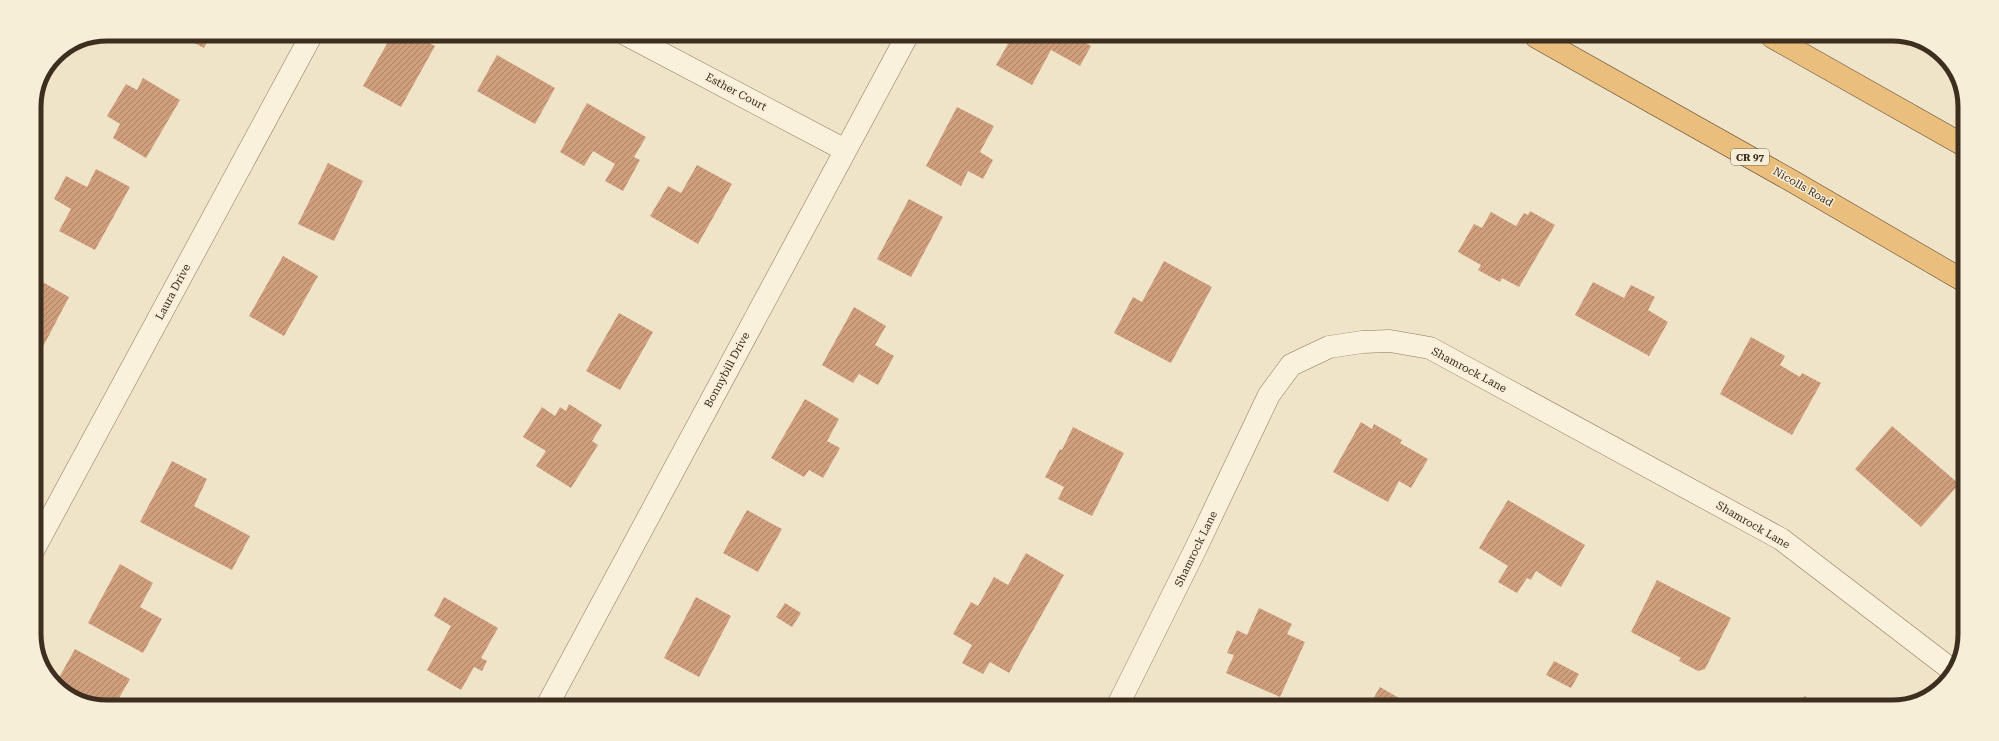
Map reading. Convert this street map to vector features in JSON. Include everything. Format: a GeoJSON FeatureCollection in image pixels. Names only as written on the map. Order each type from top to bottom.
{"type":"FeatureCollection","features":[{"type":"Feature","properties":{"kind":"highway","name":"Nicolls Road"},"geometry":{"type":"LineString","coordinates":[[1543,41],[1792,181],[1958,278]]}},
{"type":"Feature","properties":{"kind":"highway"},"geometry":{"type":"LineString","coordinates":[[1777,41],[1958,143]]}},
{"type":"Feature","properties":{"kind":"street","name":"Laura Drive"},"geometry":{"type":"LineString","coordinates":[[41,536],[308,41]]}},
{"type":"Feature","properties":{"kind":"street","name":"Esther Court"},"geometry":{"type":"LineString","coordinates":[[638,41],[845,150]]}},
{"type":"Feature","properties":{"kind":"street","name":"Bonnybill Drive"},"geometry":{"type":"LineString","coordinates":[[550,700],[904,41]]}},
{"type":"Feature","properties":{"kind":"street","name":"Shamrock Lane"},"geometry":{"type":"LineString","coordinates":[[1120,700],[1196,548],[1269,395],[1291,365],[1329,347],[1362,342],[1390,341],[1430,348],[1782,540],[1948,667]]}},
{"type":"Feature","properties":{"kind":"building"},"geometry":{"type":"Polygon","coordinates":[[[190,41],[208,41],[204,48],[190,41]]]}},
{"type":"Feature","properties":{"kind":"building"},"geometry":{"type":"Polygon","coordinates":[[[389,41],[425,41],[435,46],[401,107],[363,86],[389,41]]]}},
{"type":"Feature","properties":{"kind":"building"},"geometry":{"type":"Polygon","coordinates":[[[1003,41],[1082,41],[1091,46],[1080,66],[1051,50],[1032,85],[996,65],[1008,44],[1003,41]]]}},
{"type":"Feature","properties":{"kind":"building"},"geometry":{"type":"Polygon","coordinates":[[[497,55],[555,88],[535,124],[477,91],[497,55]]]}},
{"type":"Feature","properties":{"kind":"building"},"geometry":{"type":"Polygon","coordinates":[[[143,78],[180,100],[146,158],[113,138],[120,124],[107,116],[126,84],[137,90],[143,78]]]}},
{"type":"Feature","properties":{"kind":"building"},"geometry":{"type":"Polygon","coordinates":[[[587,103],[646,137],[634,157],[640,160],[623,191],[605,181],[615,164],[593,151],[584,166],[560,152],[587,103]]]}},
{"type":"Feature","properties":{"kind":"building"},"geometry":{"type":"Polygon","coordinates":[[[957,107],[994,126],[980,152],[993,160],[983,179],[968,171],[961,186],[926,166],[957,107]]]}},
{"type":"Feature","properties":{"kind":"building"},"geometry":{"type":"Polygon","coordinates":[[[328,163],[363,181],[334,241],[298,224],[328,163]]]}},
{"type":"Feature","properties":{"kind":"building"},"geometry":{"type":"Polygon","coordinates":[[[697,165],[732,184],[698,244],[650,216],[668,186],[681,193],[697,165]]]}},
{"type":"Feature","properties":{"kind":"building"},"geometry":{"type":"Polygon","coordinates":[[[96,169],[130,187],[95,250],[59,231],[71,209],[54,199],[66,176],[87,187],[96,169]]]}},
{"type":"Feature","properties":{"kind":"building"},"geometry":{"type":"Polygon","coordinates":[[[909,199],[943,217],[911,277],[877,259],[909,199]]]}},
{"type":"Feature","properties":{"kind":"building"},"geometry":{"type":"Polygon","coordinates":[[[1530,211],[1555,225],[1519,287],[1502,278],[1500,282],[1478,270],[1481,265],[1458,252],[1474,224],[1482,228],[1491,212],[1516,226],[1524,213],[1528,215],[1530,211]]]}},
{"type":"Feature","properties":{"kind":"building"},"geometry":{"type":"Polygon","coordinates":[[[283,256],[318,276],[284,336],[249,316],[283,256]]]}},
{"type":"Feature","properties":{"kind":"building"},"geometry":{"type":"Polygon","coordinates":[[[1164,261],[1212,287],[1171,363],[1114,333],[1133,297],[1142,302],[1164,261]]]}},
{"type":"Feature","properties":{"kind":"building"},"geometry":{"type":"Polygon","coordinates":[[[41,281],[69,297],[41,350],[41,281]]]}},
{"type":"Feature","properties":{"kind":"building"},"geometry":{"type":"Polygon","coordinates":[[[1593,282],[1624,298],[1631,285],[1655,297],[1648,310],[1668,322],[1649,356],[1575,315],[1593,282]]]}},
{"type":"Feature","properties":{"kind":"building"},"geometry":{"type":"Polygon","coordinates":[[[854,307],[886,326],[875,345],[894,356],[878,385],[859,374],[853,383],[822,365],[854,307]]]}},
{"type":"Feature","properties":{"kind":"building"},"geometry":{"type":"Polygon","coordinates":[[[619,313],[653,332],[620,390],[586,371],[619,313]]]}},
{"type":"Feature","properties":{"kind":"building"},"geometry":{"type":"Polygon","coordinates":[[[1751,337],[1785,356],[1780,365],[1800,377],[1802,373],[1821,383],[1792,435],[1720,394],[1751,337]]]}},
{"type":"Feature","properties":{"kind":"building"},"geometry":{"type":"Polygon","coordinates":[[[805,399],[839,419],[827,441],[840,448],[823,478],[809,470],[804,477],[771,458],[805,399]]]}},
{"type":"Feature","properties":{"kind":"building"},"geometry":{"type":"Polygon","coordinates":[[[569,404],[602,425],[592,441],[598,445],[571,488],[536,466],[546,451],[523,437],[542,407],[555,416],[560,407],[566,411],[569,404]]]}},
{"type":"Feature","properties":{"kind":"building"},"geometry":{"type":"Polygon","coordinates":[[[1361,422],[1372,429],[1374,424],[1402,440],[1400,443],[1428,459],[1411,488],[1399,481],[1388,502],[1333,472],[1361,422]]]}},
{"type":"Feature","properties":{"kind":"building"},"geometry":{"type":"Polygon","coordinates":[[[1892,426],[1958,483],[1958,485],[1921,527],[1855,469],[1892,426]]]}},
{"type":"Feature","properties":{"kind":"building"},"geometry":{"type":"Polygon","coordinates":[[[1073,427],[1124,453],[1092,516],[1058,499],[1064,487],[1045,477],[1060,449],[1062,450],[1073,427]]]}},
{"type":"Feature","properties":{"kind":"building"},"geometry":{"type":"Polygon","coordinates":[[[172,461],[207,479],[194,506],[250,536],[232,570],[140,522],[172,461]]]}},
{"type":"Feature","properties":{"kind":"building"},"geometry":{"type":"Polygon","coordinates":[[[1508,500],[1585,545],[1561,587],[1536,571],[1531,580],[1527,578],[1517,593],[1498,582],[1508,566],[1479,548],[1508,500]]]}},
{"type":"Feature","properties":{"kind":"building"},"geometry":{"type":"Polygon","coordinates":[[[747,510],[782,529],[758,572],[723,553],[747,510]]]}},
{"type":"Feature","properties":{"kind":"building"},"geometry":{"type":"Polygon","coordinates":[[[1026,553],[1064,575],[1009,673],[990,662],[983,674],[962,663],[972,645],[953,634],[971,602],[978,606],[994,577],[1008,585],[1026,553]]]}},
{"type":"Feature","properties":{"kind":"building"},"geometry":{"type":"Polygon","coordinates":[[[120,564],[153,583],[140,607],[162,619],[143,653],[88,623],[120,564]]]}},
{"type":"Feature","properties":{"kind":"building"},"geometry":{"type":"Polygon","coordinates":[[[1657,580],[1731,618],[1705,669],[1698,671],[1679,661],[1681,658],[1631,632],[1657,580]]]}},
{"type":"Feature","properties":{"kind":"building"},"geometry":{"type":"Polygon","coordinates":[[[444,597],[498,628],[481,658],[487,661],[482,671],[474,667],[461,690],[427,670],[451,626],[434,616],[444,597]]]}},
{"type":"Feature","properties":{"kind":"building"},"geometry":{"type":"Polygon","coordinates":[[[696,597],[731,616],[699,677],[664,658],[696,597]]]}},
{"type":"Feature","properties":{"kind":"building"},"geometry":{"type":"Polygon","coordinates":[[[785,603],[801,613],[792,627],[776,617],[785,603]]]}},
{"type":"Feature","properties":{"kind":"building"},"geometry":{"type":"Polygon","coordinates":[[[1259,608],[1292,624],[1287,634],[1305,642],[1280,697],[1226,673],[1234,655],[1227,653],[1237,630],[1247,635],[1259,608]]]}},
{"type":"Feature","properties":{"kind":"building"},"geometry":{"type":"Polygon","coordinates":[[[75,649],[130,679],[118,700],[107,700],[86,697],[70,689],[58,679],[75,649]]]}},
{"type":"Feature","properties":{"kind":"building"},"geometry":{"type":"Polygon","coordinates":[[[1554,661],[1579,674],[1571,688],[1546,675],[1554,661]]]}},
{"type":"Feature","properties":{"kind":"building"},"geometry":{"type":"Polygon","coordinates":[[[1380,687],[1399,698],[1398,700],[1372,700],[1380,687]]]}},
{"type":"Feature","properties":{"kind":"building"},"geometry":{"type":"Polygon","coordinates":[[[1805,696],[1809,700],[1801,700],[1805,696]]]}}]}
